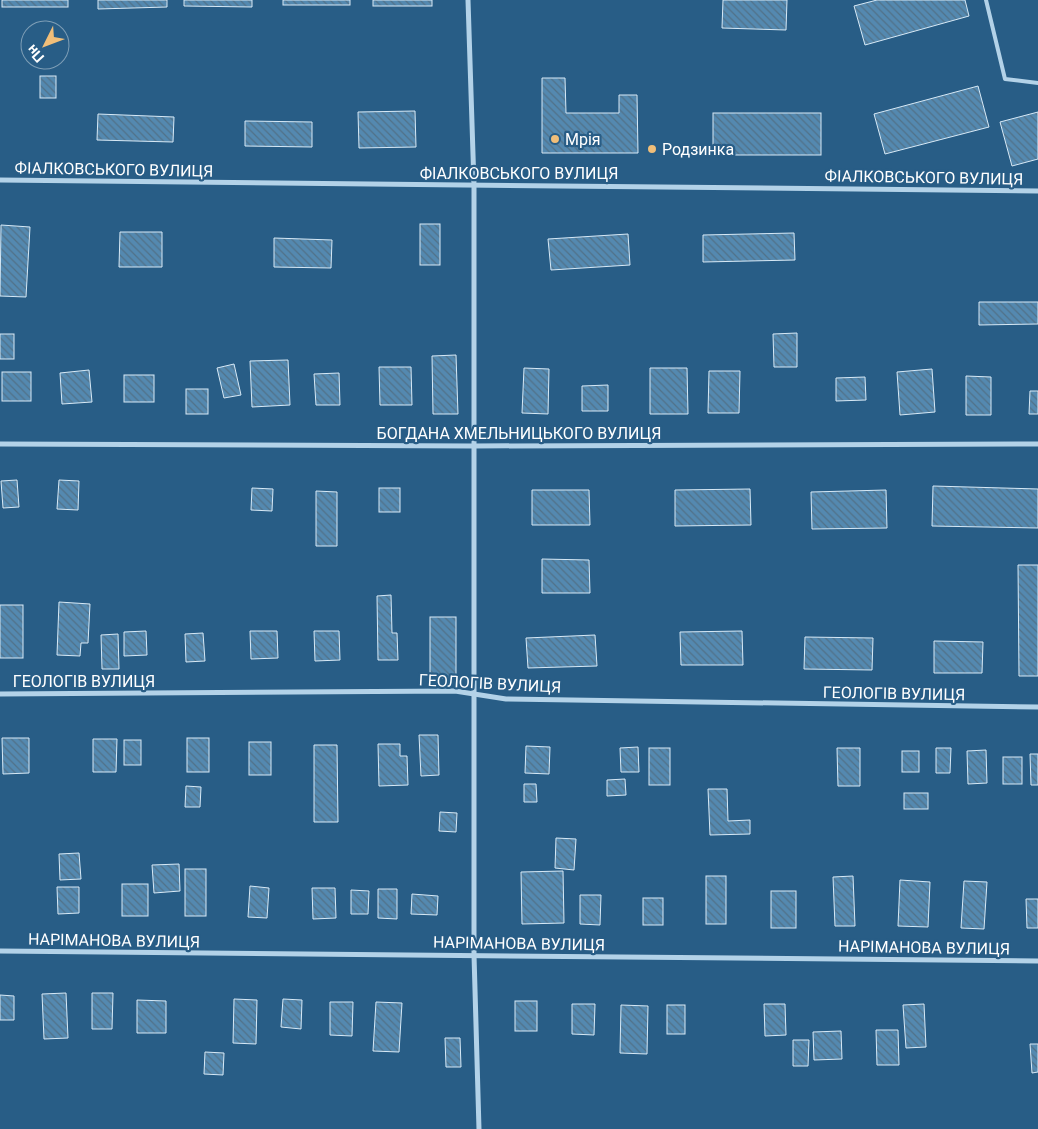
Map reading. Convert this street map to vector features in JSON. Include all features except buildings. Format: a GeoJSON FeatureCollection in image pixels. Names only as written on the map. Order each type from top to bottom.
{"type":"FeatureCollection","features":[{"type":"Feature","properties":{"kind":"street"},"geometry":{"type":"LineString","coordinates":[[468,0],[474,185],[472,694],[474,955],[479,1129]]}},
{"type":"Feature","properties":{"kind":"street","name":"ФІАЛКОВСЬКОГО ВУЛИЦЯ"},"geometry":{"type":"LineString","coordinates":[[0,180],[1038,191]]}},
{"type":"Feature","properties":{"kind":"street","name":"БОГДАНА ХМЕЛЬНИЦЬКОГО ВУЛИЦЯ"},"geometry":{"type":"LineString","coordinates":[[0,444],[473,446],[1038,444]]}},
{"type":"Feature","properties":{"kind":"street","name":"ГЕОЛОГІВ ВУЛИЦЯ"},"geometry":{"type":"LineString","coordinates":[[0,694],[455,691],[516,700],[1038,707]]}},
{"type":"Feature","properties":{"kind":"street","name":"НАРІМАНОВА ВУЛИЦЯ"},"geometry":{"type":"LineString","coordinates":[[0,951],[1038,961]]}},
{"type":"Feature","properties":{"kind":"lane"},"geometry":{"type":"LineString","coordinates":[[986,0],[1005,79],[1038,83]]}},
{"type":"Feature","properties":{"kind":"place","name":"Мрія"},"geometry":{"type":"Point","coordinates":[555,139]}},
{"type":"Feature","properties":{"kind":"place","name":"Родзинка"},"geometry":{"type":"Point","coordinates":[652,149]}}]}
